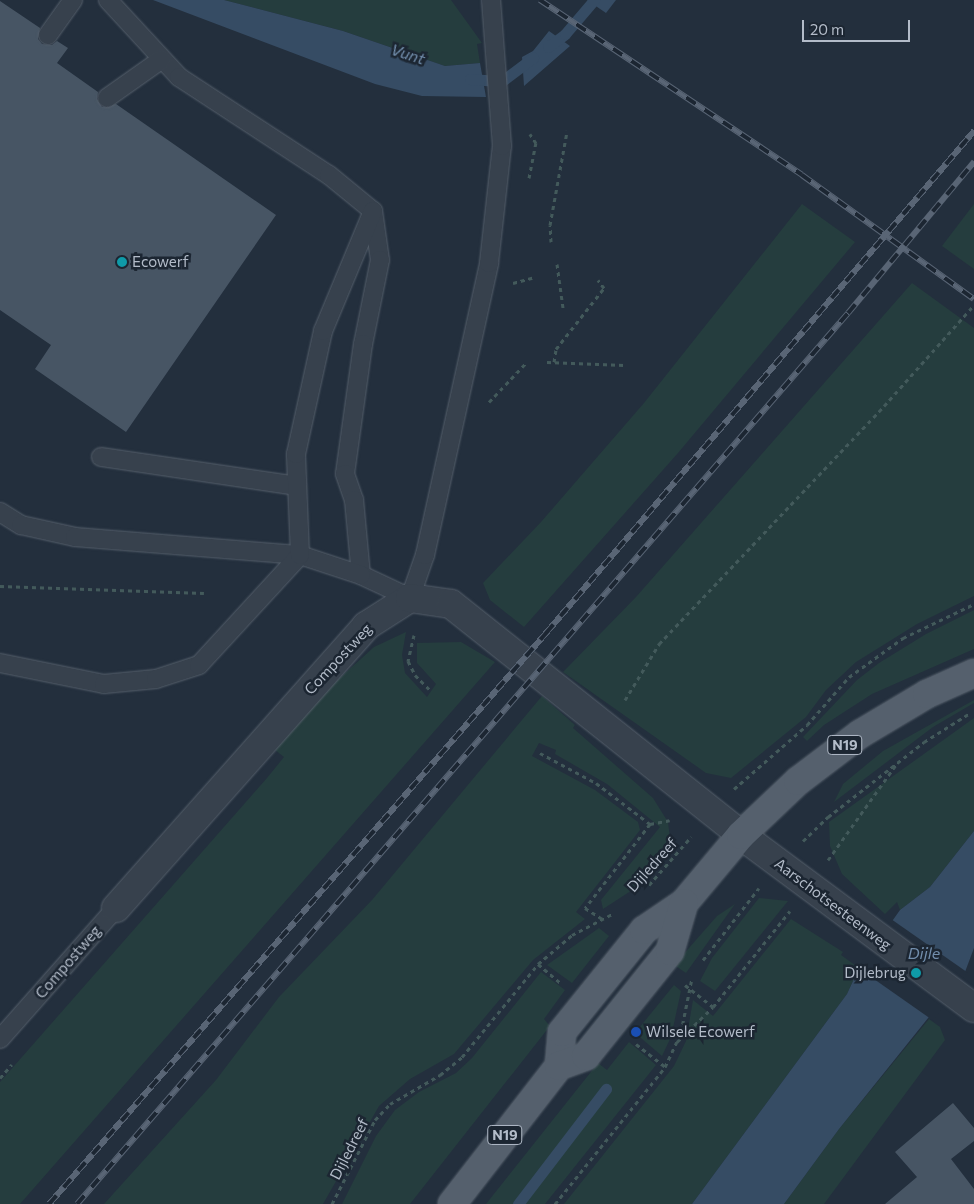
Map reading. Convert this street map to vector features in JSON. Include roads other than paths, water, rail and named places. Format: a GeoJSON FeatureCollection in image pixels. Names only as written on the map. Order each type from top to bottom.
{"type":"FeatureCollection","features":[{"type":"Feature","properties":{"kind":"main road","name":"N19"},"geometry":{"type":"LineString","coordinates":[[452,1204],[559,1066],[562,1032],[644,930],[684,903],[741,835],[798,781],[860,734],[928,694],[974,672]]}},
{"type":"Feature","properties":{"kind":"street"},"geometry":{"type":"LineString","coordinates":[[410,598],[452,604],[741,835]]}},
{"type":"Feature","properties":{"kind":"street","name":"Compostweg"},"geometry":{"type":"LineString","coordinates":[[116,908],[366,626],[410,598]]}},
{"type":"Feature","properties":{"kind":"street","name":"Aarschotsesteenweg"},"geometry":{"type":"LineString","coordinates":[[741,835],[967,1002]]}},
{"type":"Feature","properties":{"kind":"lane"},"geometry":{"type":"LineString","coordinates":[[48,35],[73,0]]}},
{"type":"Feature","properties":{"kind":"lane"},"geometry":{"type":"LineString","coordinates":[[108,0],[179,77],[328,175],[373,211],[380,260],[362,344],[346,474],[354,500],[361,575]]}},
{"type":"Feature","properties":{"kind":"lane"},"geometry":{"type":"LineString","coordinates":[[0,512],[21,525],[75,537],[300,555],[361,575],[410,598],[437,502],[489,263],[502,146],[501,106],[491,0]]}},
{"type":"Feature","properties":{"kind":"lane"},"geometry":{"type":"LineString","coordinates":[[107,98],[162,59]]}},
{"type":"Feature","properties":{"kind":"lane"},"geometry":{"type":"LineString","coordinates":[[0,663],[104,684],[156,679],[199,665],[300,555],[296,454],[323,331],[373,211]]}},
{"type":"Feature","properties":{"kind":"lane"},"geometry":{"type":"LineString","coordinates":[[101,457],[297,486]]}},
{"type":"Feature","properties":{"kind":"lane","name":"Compostweg"},"geometry":{"type":"LineString","coordinates":[[0,1039],[116,908]]}},
{"type":"Feature","properties":{"kind":"water"},"geometry":{"type":"Polygon","coordinates":[[[153,0],[224,0],[343,31],[445,66],[480,63],[486,97],[422,96],[375,84],[153,0]]]}},
{"type":"Feature","properties":{"kind":"water"},"geometry":{"type":"Polygon","coordinates":[[[587,0],[616,0],[606,13],[587,0]]]}},
{"type":"Feature","properties":{"kind":"water"},"geometry":{"type":"Polygon","coordinates":[[[549,31],[570,46],[524,86],[522,57],[533,51],[549,31]]]}},
{"type":"Feature","properties":{"kind":"water","name":"Dijle"},"geometry":{"type":"Polygon","coordinates":[[[974,831],[974,948],[965,972],[839,1129],[784,1204],[692,1204],[847,994],[859,968],[900,910],[930,887],[974,831]]]}},
{"type":"Feature","properties":{"kind":"waterway","name":"Vunt"},"geometry":{"type":"LineString","coordinates":[[548,47],[565,34],[594,0]]}},
{"type":"Feature","properties":{"kind":"waterway","name":"Vunt"},"geometry":{"type":"LineString","coordinates":[[470,79],[502,81],[533,58]]}},
{"type":"Feature","properties":{"kind":"waterway"},"geometry":{"type":"LineString","coordinates":[[518,1204],[606,1089]]}},
{"type":"Feature","properties":{"kind":"railway"},"geometry":{"type":"LineString","coordinates":[[540,0],[802,175],[974,299]]}},
{"type":"Feature","properties":{"kind":"railway"},"geometry":{"type":"LineString","coordinates":[[49,1204],[546,633],[974,131]]}},
{"type":"Feature","properties":{"kind":"railway"},"geometry":{"type":"LineString","coordinates":[[77,1204],[848,313],[974,162]]}},
{"type":"Feature","properties":{"kind":"place","name":"Ecowerf"},"geometry":{"type":"Point","coordinates":[122,262]}},
{"type":"Feature","properties":{"kind":"place","name":"Dijlebrug"},"geometry":{"type":"Point","coordinates":[916,973]}},
{"type":"Feature","properties":{"kind":"place","name":"Wilsele Ecowerf"},"geometry":{"type":"Point","coordinates":[636,1032]}}]}
